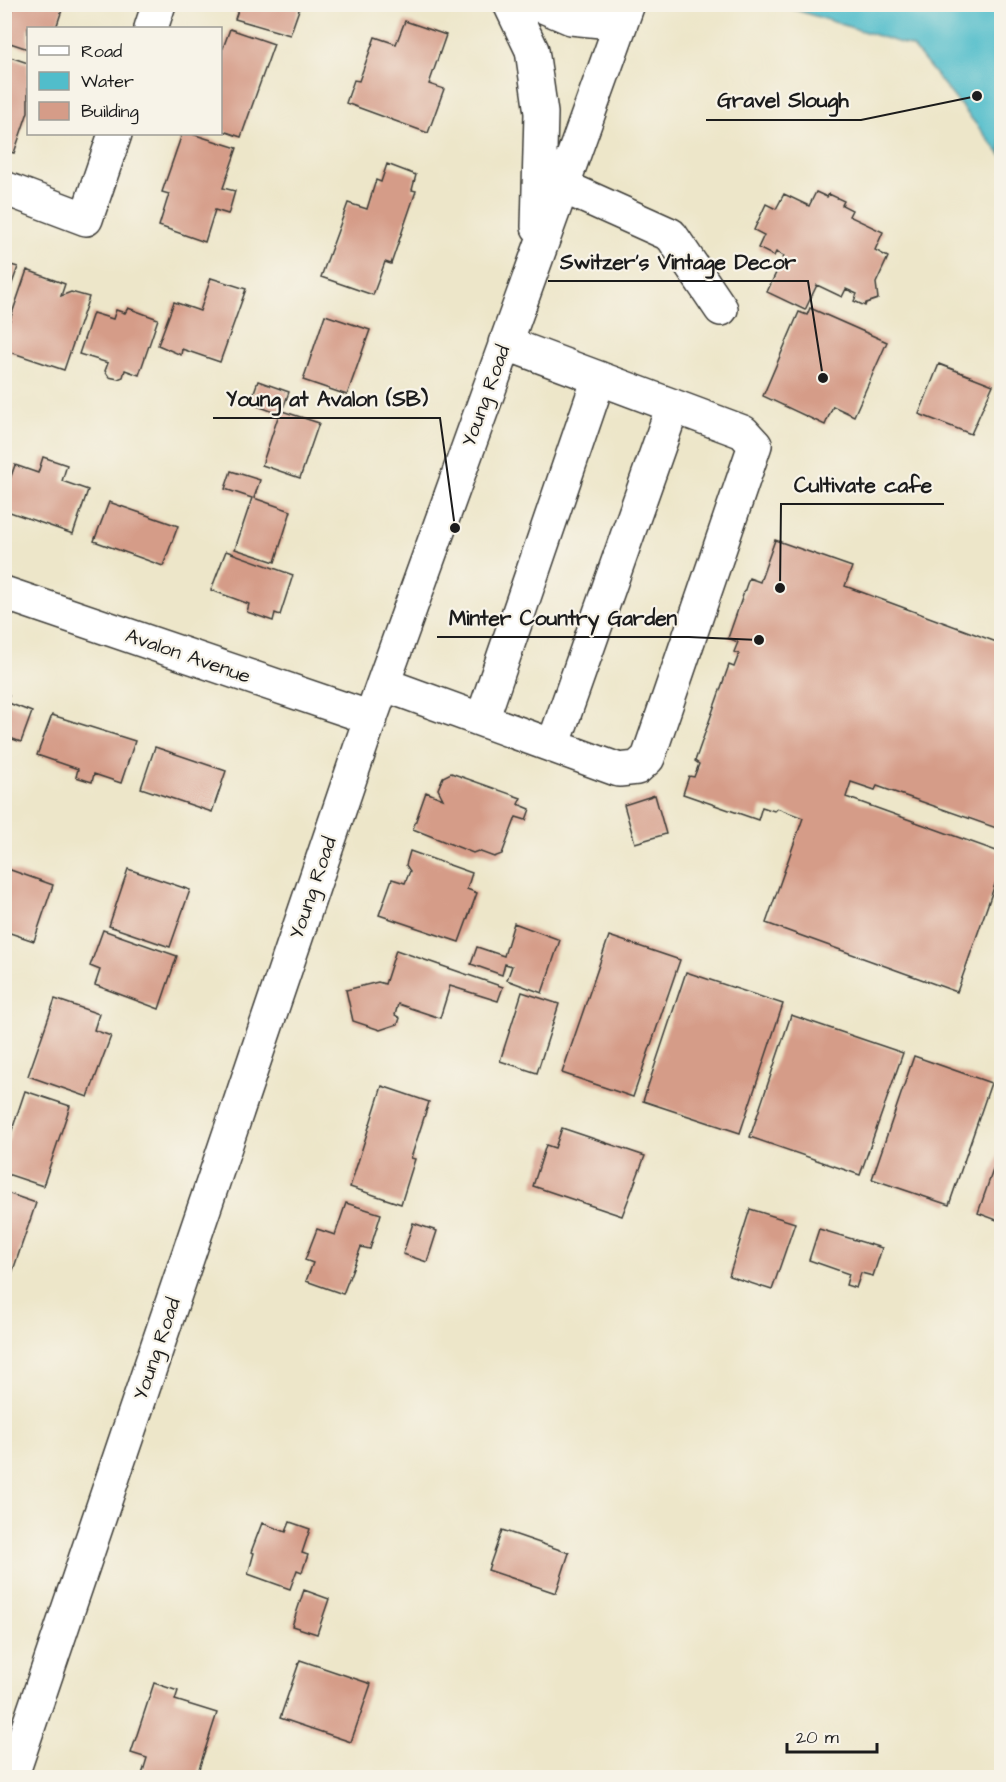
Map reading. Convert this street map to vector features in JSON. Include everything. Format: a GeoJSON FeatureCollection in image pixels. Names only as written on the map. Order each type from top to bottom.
{"type":"FeatureCollection","features":[{"type":"Feature","properties":{"kind":"street"},"geometry":{"type":"LineString","coordinates":[[151,27],[159,4]]}},
{"type":"Feature","properties":{"kind":"street"},"geometry":{"type":"LineString","coordinates":[[510,4],[532,50],[541,113],[537,255]]}},
{"type":"Feature","properties":{"kind":"street"},"geometry":{"type":"LineString","coordinates":[[538,4],[571,18],[625,14]]}},
{"type":"Feature","properties":{"kind":"street","name":"Young Road"},"geometry":{"type":"LineString","coordinates":[[11,1778],[371,718],[625,14]]}},
{"type":"Feature","properties":{"kind":"street"},"geometry":{"type":"LineString","coordinates":[[4,188],[86,219],[115,135]]}},
{"type":"Feature","properties":{"kind":"street"},"geometry":{"type":"LineString","coordinates":[[562,186],[671,235],[721,309]]}},
{"type":"Feature","properties":{"kind":"street"},"geometry":{"type":"LineString","coordinates":[[383,684],[619,770],[637,768],[648,758],[755,445],[743,432],[506,343]]}},
{"type":"Feature","properties":{"kind":"street"},"geometry":{"type":"LineString","coordinates":[[482,720],[599,378]]}},
{"type":"Feature","properties":{"kind":"street"},"geometry":{"type":"LineString","coordinates":[[553,746],[674,406]]}},
{"type":"Feature","properties":{"kind":"street","name":"Avalon Avenue"},"geometry":{"type":"LineString","coordinates":[[4,593],[371,718]]}},
{"type":"Feature","properties":{"kind":"water"},"geometry":{"type":"Polygon","coordinates":[[[780,5],[1001,5],[1001,155],[913,47],[780,5]]]}},
{"type":"Feature","properties":{"kind":"building"},"geometry":{"type":"Polygon","coordinates":[[[14,4],[64,4],[56,27],[27,27],[27,49],[4,41],[4,32],[14,4]]]}},
{"type":"Feature","properties":{"kind":"building"},"geometry":{"type":"Polygon","coordinates":[[[240,4],[301,4],[290,35],[235,19],[240,4]]]}},
{"type":"Feature","properties":{"kind":"building"},"geometry":{"type":"Polygon","coordinates":[[[405,21],[446,35],[429,84],[444,89],[428,133],[346,103],[354,80],[359,81],[375,37],[396,44],[405,21]]]}},
{"type":"Feature","properties":{"kind":"building"},"geometry":{"type":"Polygon","coordinates":[[[230,29],[274,44],[241,137],[222,131],[223,48],[230,29]]]}},
{"type":"Feature","properties":{"kind":"building"},"geometry":{"type":"Polygon","coordinates":[[[4,55],[27,63],[27,115],[14,153],[4,150],[4,55]]]}},
{"type":"Feature","properties":{"kind":"building"},"geometry":{"type":"Polygon","coordinates":[[[182,135],[195,135],[237,148],[223,188],[235,191],[229,212],[228,214],[215,210],[205,242],[159,226],[169,194],[162,192],[182,135]]]}},
{"type":"Feature","properties":{"kind":"building"},"geometry":{"type":"Polygon","coordinates":[[[387,164],[416,175],[412,190],[416,191],[391,264],[385,262],[373,295],[321,277],[348,203],[367,209],[376,180],[381,182],[387,164]]]}},
{"type":"Feature","properties":{"kind":"building"},"geometry":{"type":"Polygon","coordinates":[[[816,192],[827,197],[829,194],[844,201],[842,205],[852,210],[849,216],[883,232],[875,250],[888,257],[876,283],[878,299],[866,303],[865,306],[854,301],[857,294],[846,289],[842,297],[817,285],[805,310],[767,292],[784,256],[776,252],[774,256],[758,248],[764,235],[754,230],[766,204],[776,209],[784,194],[809,206],[816,192]]]}},
{"type":"Feature","properties":{"kind":"building"},"geometry":{"type":"Polygon","coordinates":[[[4,263],[18,267],[5,303],[4,303],[4,263]]]}},
{"type":"Feature","properties":{"kind":"building"},"geometry":{"type":"Polygon","coordinates":[[[27,270],[65,284],[61,296],[71,292],[89,297],[64,370],[4,350],[4,337],[27,270]]]}},
{"type":"Feature","properties":{"kind":"building"},"geometry":{"type":"Polygon","coordinates":[[[211,278],[246,289],[220,362],[182,349],[181,355],[158,345],[174,302],[200,311],[211,278]]]}},
{"type":"Feature","properties":{"kind":"building"},"geometry":{"type":"Polygon","coordinates":[[[128,308],[158,319],[139,375],[125,370],[123,377],[118,379],[109,377],[105,371],[108,363],[79,354],[93,313],[113,319],[116,310],[125,313],[128,308]]]}},
{"type":"Feature","properties":{"kind":"building"},"geometry":{"type":"Polygon","coordinates":[[[810,308],[887,342],[854,416],[833,406],[825,425],[763,396],[799,312],[807,315],[810,308]]]}},
{"type":"Feature","properties":{"kind":"building"},"geometry":{"type":"Polygon","coordinates":[[[325,315],[370,330],[347,395],[303,380],[325,315]]]}},
{"type":"Feature","properties":{"kind":"building"},"geometry":{"type":"Polygon","coordinates":[[[939,364],[993,385],[971,434],[919,414],[939,364]]]}},
{"type":"Feature","properties":{"kind":"building"},"geometry":{"type":"Polygon","coordinates":[[[258,381],[289,392],[282,411],[319,423],[300,478],[262,465],[279,414],[250,403],[258,381]]]}},
{"type":"Feature","properties":{"kind":"building"},"geometry":{"type":"Polygon","coordinates":[[[43,457],[67,465],[62,481],[88,490],[73,534],[4,510],[4,496],[15,465],[38,473],[43,457]]]}},
{"type":"Feature","properties":{"kind":"building"},"geometry":{"type":"Polygon","coordinates":[[[231,471],[260,480],[254,498],[291,511],[275,562],[235,549],[252,498],[225,489],[231,471]]]}},
{"type":"Feature","properties":{"kind":"building"},"geometry":{"type":"Polygon","coordinates":[[[109,502],[178,526],[163,566],[94,541],[109,502]]]}},
{"type":"Feature","properties":{"kind":"building"},"geometry":{"type":"Polygon","coordinates":[[[775,540],[852,567],[845,586],[1002,644],[1002,830],[877,786],[875,790],[851,782],[846,797],[1002,853],[1002,877],[998,876],[957,992],[766,923],[803,818],[777,808],[774,811],[762,807],[758,820],[683,794],[689,776],[694,777],[699,764],[695,761],[729,665],[734,667],[739,654],[734,652],[738,642],[728,638],[749,578],[760,582],[775,540]]]}},
{"type":"Feature","properties":{"kind":"building"},"geometry":{"type":"Polygon","coordinates":[[[226,551],[293,575],[280,615],[275,613],[273,621],[247,612],[249,604],[211,590],[226,551]]]}},
{"type":"Feature","properties":{"kind":"building"},"geometry":{"type":"Polygon","coordinates":[[[4,694],[9,695],[6,702],[32,712],[21,742],[10,738],[5,753],[4,694]]]}},
{"type":"Feature","properties":{"kind":"building"},"geometry":{"type":"Polygon","coordinates":[[[52,715],[135,741],[121,783],[94,774],[92,782],[76,777],[78,769],[37,755],[52,715]]]}},
{"type":"Feature","properties":{"kind":"building"},"geometry":{"type":"Polygon","coordinates":[[[155,747],[226,771],[212,812],[141,788],[155,747]]]}},
{"type":"Feature","properties":{"kind":"building"},"geometry":{"type":"Polygon","coordinates":[[[451,773],[521,798],[518,804],[530,809],[526,820],[516,817],[502,854],[494,857],[478,851],[473,853],[413,829],[426,792],[443,799],[438,789],[443,777],[451,773]]]}},
{"type":"Feature","properties":{"kind":"building"},"geometry":{"type":"Polygon","coordinates":[[[655,795],[666,834],[635,843],[624,805],[655,795]]]}},
{"type":"Feature","properties":{"kind":"building"},"geometry":{"type":"Polygon","coordinates":[[[410,851],[472,873],[467,889],[477,893],[459,942],[379,915],[392,879],[405,883],[410,871],[406,865],[410,851]]]}},
{"type":"Feature","properties":{"kind":"building"},"geometry":{"type":"Polygon","coordinates":[[[5,868],[53,885],[34,941],[4,931],[5,868]]]}},
{"type":"Feature","properties":{"kind":"building"},"geometry":{"type":"Polygon","coordinates":[[[128,869],[190,890],[170,947],[109,926],[128,869]]]}},
{"type":"Feature","properties":{"kind":"building"},"geometry":{"type":"Polygon","coordinates":[[[514,923],[560,940],[542,993],[507,980],[512,966],[505,964],[502,975],[471,964],[477,947],[504,956],[514,923]]]}},
{"type":"Feature","properties":{"kind":"building"},"geometry":{"type":"Polygon","coordinates":[[[103,930],[177,956],[159,1009],[95,985],[100,970],[90,966],[103,930]]]}},
{"type":"Feature","properties":{"kind":"building"},"geometry":{"type":"Polygon","coordinates":[[[609,936],[680,960],[633,1097],[562,1073],[609,936]]]}},
{"type":"Feature","properties":{"kind":"building"},"geometry":{"type":"Polygon","coordinates":[[[396,950],[503,987],[498,1001],[450,986],[440,1018],[398,1004],[395,1015],[400,1018],[398,1024],[380,1030],[353,1021],[346,990],[378,982],[385,984],[396,950]]]}},
{"type":"Feature","properties":{"kind":"building"},"geometry":{"type":"Polygon","coordinates":[[[686,972],[783,1004],[740,1133],[643,1101],[686,972]]]}},
{"type":"Feature","properties":{"kind":"building"},"geometry":{"type":"Polygon","coordinates":[[[522,992],[559,1004],[537,1073],[500,1061],[522,992]]]}},
{"type":"Feature","properties":{"kind":"building"},"geometry":{"type":"Polygon","coordinates":[[[55,999],[99,1014],[94,1030],[111,1036],[88,1097],[28,1076],[55,999]]]}},
{"type":"Feature","properties":{"kind":"building"},"geometry":{"type":"Polygon","coordinates":[[[791,1015],[903,1053],[860,1175],[750,1137],[791,1015]]]}},
{"type":"Feature","properties":{"kind":"building"},"geometry":{"type":"Polygon","coordinates":[[[914,1056],[991,1083],[949,1205],[872,1179],[914,1056]]]}},
{"type":"Feature","properties":{"kind":"building"},"geometry":{"type":"Polygon","coordinates":[[[382,1086],[429,1102],[411,1158],[415,1159],[401,1204],[350,1187],[382,1086]]]}},
{"type":"Feature","properties":{"kind":"building"},"geometry":{"type":"Polygon","coordinates":[[[25,1091],[70,1106],[43,1186],[4,1173],[4,1154],[25,1091]]]}},
{"type":"Feature","properties":{"kind":"building"},"geometry":{"type":"Polygon","coordinates":[[[562,1128],[645,1156],[622,1216],[533,1186],[546,1145],[555,1148],[562,1128]]]}},
{"type":"Feature","properties":{"kind":"building"},"geometry":{"type":"Polygon","coordinates":[[[1002,1147],[1002,1222],[978,1213],[1002,1147]]]}},
{"type":"Feature","properties":{"kind":"building"},"geometry":{"type":"Polygon","coordinates":[[[4,1192],[36,1203],[7,1288],[4,1287],[4,1192]]]}},
{"type":"Feature","properties":{"kind":"building"},"geometry":{"type":"Polygon","coordinates":[[[346,1203],[381,1214],[370,1249],[361,1247],[343,1294],[306,1281],[313,1263],[305,1260],[317,1229],[335,1235],[346,1203]]]}},
{"type":"Feature","properties":{"kind":"building"},"geometry":{"type":"Polygon","coordinates":[[[750,1209],[795,1223],[772,1290],[729,1276],[750,1209]]]}},
{"type":"Feature","properties":{"kind":"building"},"geometry":{"type":"Polygon","coordinates":[[[413,1223],[437,1231],[427,1262],[403,1254],[413,1223]]]}},
{"type":"Feature","properties":{"kind":"building"},"geometry":{"type":"Polygon","coordinates":[[[819,1229],[882,1248],[873,1276],[861,1273],[856,1288],[846,1285],[849,1274],[809,1260],[819,1229]]]}},
{"type":"Feature","properties":{"kind":"building"},"geometry":{"type":"Polygon","coordinates":[[[290,1522],[310,1529],[302,1553],[308,1555],[302,1572],[297,1570],[290,1589],[248,1574],[254,1553],[251,1552],[262,1523],[286,1532],[290,1522]]]}},
{"type":"Feature","properties":{"kind":"building"},"geometry":{"type":"Polygon","coordinates":[[[502,1530],[569,1553],[556,1593],[488,1570],[502,1530]]]}},
{"type":"Feature","properties":{"kind":"building"},"geometry":{"type":"Polygon","coordinates":[[[304,1590],[329,1599],[317,1634],[292,1626],[304,1590]]]}},
{"type":"Feature","properties":{"kind":"building"},"geometry":{"type":"Polygon","coordinates":[[[300,1660],[371,1684],[351,1742],[280,1718],[300,1660]]]}},
{"type":"Feature","properties":{"kind":"building"},"geometry":{"type":"Polygon","coordinates":[[[154,1683],[178,1691],[175,1700],[217,1713],[196,1778],[141,1778],[147,1758],[131,1753],[154,1683]]]}},
{"type":"Feature","properties":{"kind":"place","name":"Gravel Slough"},"geometry":{"type":"Point","coordinates":[977,96]}},
{"type":"Feature","properties":{"kind":"place","name":"Switzer’s Vintage Decor"},"geometry":{"type":"Point","coordinates":[823,378]}},
{"type":"Feature","properties":{"kind":"place","name":"Young at Avalon (SB)"},"geometry":{"type":"Point","coordinates":[455,528]}},
{"type":"Feature","properties":{"kind":"place","name":"Cultivate cafe"},"geometry":{"type":"Point","coordinates":[780,588]}},
{"type":"Feature","properties":{"kind":"place","name":"Minter Country Garden"},"geometry":{"type":"Point","coordinates":[759,640]}}]}
